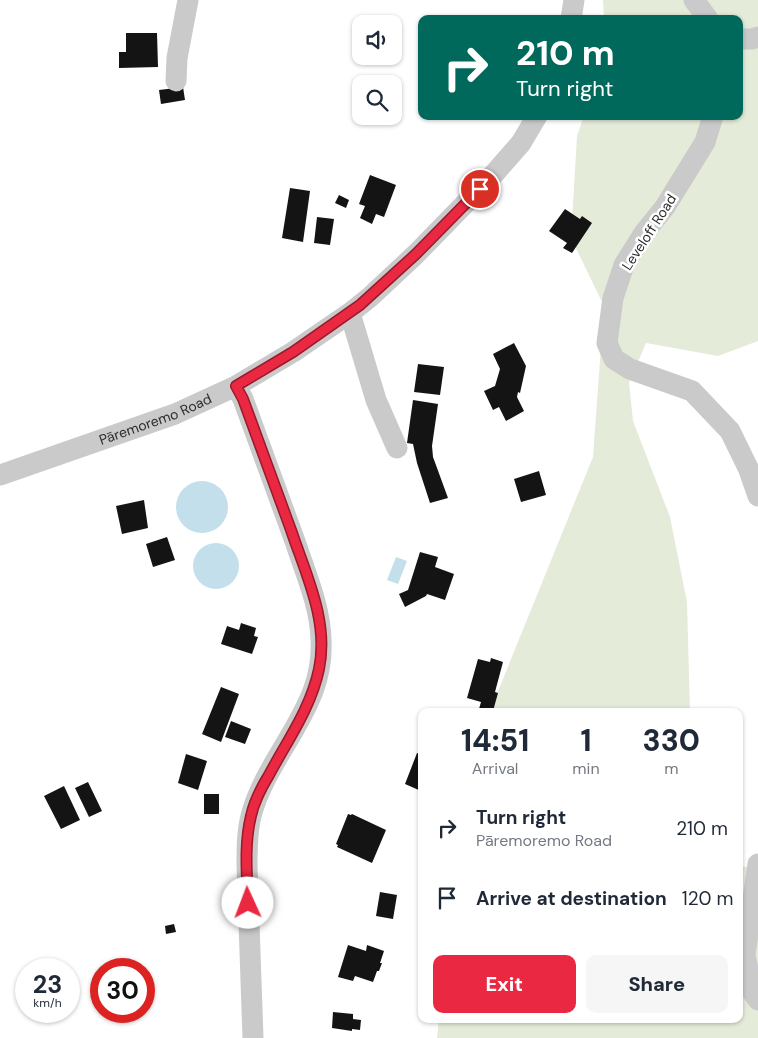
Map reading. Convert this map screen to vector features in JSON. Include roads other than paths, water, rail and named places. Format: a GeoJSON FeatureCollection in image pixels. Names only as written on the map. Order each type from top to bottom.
{"type":"FeatureCollection","features":[{"type":"Feature","properties":{"kind":"street"},"geometry":{"type":"LineString","coordinates":[[176,81],[177,58],[188,0]]}},
{"type":"Feature","properties":{"kind":"street"},"geometry":{"type":"LineString","coordinates":[[572,15],[574,0]]}},
{"type":"Feature","properties":{"kind":"street"},"geometry":{"type":"LineString","coordinates":[[694,0],[705,15]]}},
{"type":"Feature","properties":{"kind":"street"},"geometry":{"type":"LineString","coordinates":[[743,39],[758,37]]}},
{"type":"Feature","properties":{"kind":"street","name":"Pāremoremo Road"},"geometry":{"type":"LineString","coordinates":[[0,475],[174,414],[236,386],[293,352],[350,313],[416,254],[493,175],[521,142],[535,120]]}},
{"type":"Feature","properties":{"kind":"street","name":"Leveloff Road"},"geometry":{"type":"LineString","coordinates":[[712,120],[705,142],[665,208],[644,233],[624,264],[614,298],[608,343],[614,359],[630,369],[692,391],[730,431],[749,470],[758,496]]}},
{"type":"Feature","properties":{"kind":"street"},"geometry":{"type":"LineString","coordinates":[[350,313],[376,400],[397,448]]}},
{"type":"Feature","properties":{"kind":"street"},"geometry":{"type":"LineString","coordinates":[[236,386],[243,399],[315,600],[322,638],[319,670],[314,690],[262,787],[250,816],[247,865],[253,1038]]}},
{"type":"Feature","properties":{"kind":"street"},"geometry":{"type":"LineString","coordinates":[[758,864],[746,955],[753,992],[758,1000]]}},
{"type":"Feature","properties":{"kind":"water"},"geometry":{"type":"Polygon","coordinates":[[[197,481],[207,481],[221,488],[228,502],[228,512],[221,526],[207,533],[197,533],[187,529],[180,522],[176,512],[176,502],[180,492],[187,485],[197,481]]]}},
{"type":"Feature","properties":{"kind":"water"},"geometry":{"type":"Polygon","coordinates":[[[211,543],[221,543],[233,549],[238,557],[238,575],[233,583],[225,588],[211,589],[203,586],[196,579],[193,571],[193,561],[196,553],[203,546],[211,543]]]}},
{"type":"Feature","properties":{"kind":"water"},"geometry":{"type":"Polygon","coordinates":[[[396,557],[407,561],[398,584],[387,580],[396,557]]]}}]}
